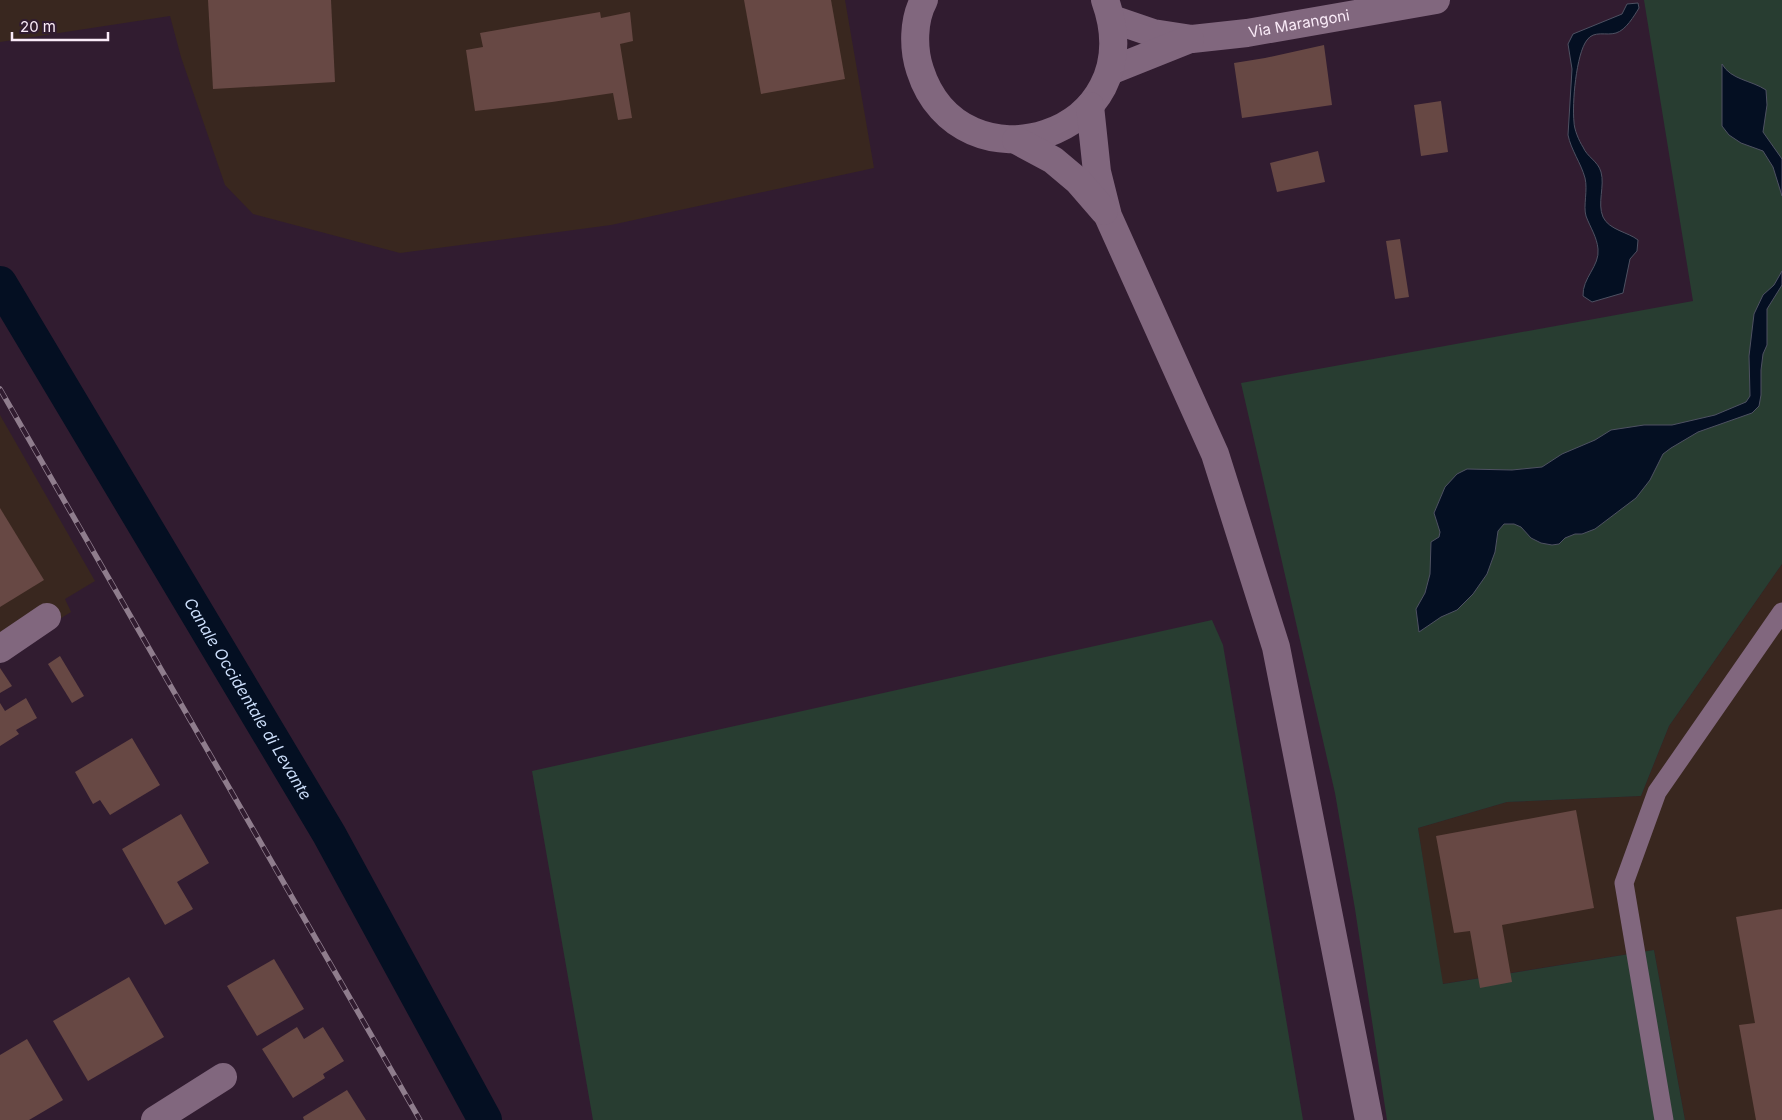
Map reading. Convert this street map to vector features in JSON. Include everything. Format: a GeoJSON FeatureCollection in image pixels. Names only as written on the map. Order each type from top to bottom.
{"type":"FeatureCollection","features":[{"type":"Feature","properties":{"kind":"main road"},"geometry":{"type":"LineString","coordinates":[[924,0],[915,30],[916,58],[925,85],[941,108],[962,126],[988,137],[1016,140],[1043,136],[1069,124],[1090,106],[1102,90],[1110,71],[1113,54],[1114,36],[1108,9]]}},
{"type":"Feature","properties":{"kind":"main road","name":"Via Marangoni"},"geometry":{"type":"LineString","coordinates":[[1108,9],[1153,33],[1192,38],[1247,33],[1436,0]]}},
{"type":"Feature","properties":{"kind":"main road","name":"Via Marangoni"},"geometry":{"type":"LineString","coordinates":[[1110,71],[1192,38]]}},
{"type":"Feature","properties":{"kind":"main road"},"geometry":{"type":"LineString","coordinates":[[1090,106],[1097,172],[1108,216],[1216,454],[1276,647],[1369,1120]]}},
{"type":"Feature","properties":{"kind":"main road"},"geometry":{"type":"LineString","coordinates":[[1016,140],[1053,160],[1078,181],[1108,216]]}},
{"type":"Feature","properties":{"kind":"main road"},"geometry":{"type":"LineString","coordinates":[[0,649],[47,617]]}},
{"type":"Feature","properties":{"kind":"main road"},"geometry":{"type":"LineString","coordinates":[[155,1120],[223,1077]]}},
{"type":"Feature","properties":{"kind":"lane"},"geometry":{"type":"LineString","coordinates":[[1664,1120],[1624,883],[1657,792],[1782,612]]}},
{"type":"Feature","properties":{"kind":"shaded area"},"geometry":{"type":"Polygon","coordinates":[[[0,0],[845,0],[874,168],[611,225],[400,253],[253,214],[225,185],[181,57],[170,16],[0,42],[0,0]]]}},
{"type":"Feature","properties":{"kind":"shaded area"},"geometry":{"type":"Polygon","coordinates":[[[0,415],[95,581],[65,599],[71,612],[0,656],[0,415]]]}},
{"type":"Feature","properties":{"kind":"shaded area"},"geometry":{"type":"Polygon","coordinates":[[[1782,564],[1782,1120],[1685,1120],[1654,950],[1442,984],[1418,828],[1507,802],[1641,796],[1669,726],[1782,564]]]}},
{"type":"Feature","properties":{"kind":"green space"},"geometry":{"type":"Polygon","coordinates":[[[1644,0],[1782,0],[1782,564],[1669,726],[1641,796],[1507,802],[1418,828],[1443,984],[1654,950],[1685,1120],[1387,1120],[1355,909],[1335,793],[1241,383],[1693,301],[1644,0]]]}},
{"type":"Feature","properties":{"kind":"green space"},"geometry":{"type":"Polygon","coordinates":[[[1212,620],[1223,645],[1303,1120],[593,1120],[532,771],[1212,620]]]}},
{"type":"Feature","properties":{"kind":"water"},"geometry":{"type":"Polygon","coordinates":[[[1638,3],[1639,8],[1623,29],[1612,34],[1593,35],[1587,40],[1580,56],[1576,80],[1575,128],[1585,150],[1601,172],[1601,212],[1610,225],[1638,240],[1637,251],[1630,259],[1623,293],[1592,302],[1583,296],[1583,290],[1596,261],[1598,249],[1585,212],[1585,178],[1568,135],[1572,69],[1568,44],[1573,34],[1622,14],[1627,4],[1638,3]]]}},
{"type":"Feature","properties":{"kind":"water"},"geometry":{"type":"Polygon","coordinates":[[[1722,64],[1736,77],[1766,90],[1767,105],[1763,132],[1782,159],[1782,196],[1773,167],[1763,151],[1741,143],[1729,135],[1722,126],[1722,64]]]}},
{"type":"Feature","properties":{"kind":"water"},"geometry":{"type":"Polygon","coordinates":[[[1782,271],[1782,285],[1767,309],[1767,345],[1763,354],[1761,370],[1761,395],[1759,406],[1752,413],[1698,432],[1671,448],[1663,454],[1650,480],[1636,498],[1595,529],[1582,534],[1575,534],[1565,538],[1559,544],[1552,545],[1541,543],[1531,538],[1521,527],[1514,524],[1504,524],[1498,531],[1495,552],[1487,574],[1473,594],[1457,610],[1441,617],[1419,632],[1416,609],[1425,593],[1430,574],[1431,542],[1439,537],[1440,532],[1434,513],[1445,487],[1457,474],[1467,469],[1512,470],[1542,467],[1562,454],[1595,440],[1611,430],[1644,425],[1672,425],[1715,415],[1746,402],[1750,396],[1749,356],[1754,314],[1763,295],[1774,285],[1782,271]]]}},
{"type":"Feature","properties":{"kind":"building"},"geometry":{"type":"Polygon","coordinates":[[[208,0],[331,0],[335,82],[213,89],[208,0]]]}},
{"type":"Feature","properties":{"kind":"building"},"geometry":{"type":"Polygon","coordinates":[[[744,0],[831,0],[845,79],[761,94],[744,0]]]}},
{"type":"Feature","properties":{"kind":"building"},"geometry":{"type":"Polygon","coordinates":[[[600,12],[601,18],[630,12],[633,41],[620,44],[632,118],[618,120],[613,93],[475,111],[466,50],[483,47],[480,33],[600,12]]]}},
{"type":"Feature","properties":{"kind":"building"},"geometry":{"type":"Polygon","coordinates":[[[1324,45],[1332,105],[1242,118],[1234,63],[1324,45]]]}},
{"type":"Feature","properties":{"kind":"building"},"geometry":{"type":"Polygon","coordinates":[[[1441,101],[1448,152],[1421,156],[1414,105],[1441,101]]]}},
{"type":"Feature","properties":{"kind":"building"},"geometry":{"type":"Polygon","coordinates":[[[1318,151],[1325,182],[1277,192],[1270,163],[1318,151]]]}},
{"type":"Feature","properties":{"kind":"building"},"geometry":{"type":"Polygon","coordinates":[[[1400,239],[1409,297],[1395,299],[1386,241],[1400,239]]]}},
{"type":"Feature","properties":{"kind":"building"},"geometry":{"type":"Polygon","coordinates":[[[0,508],[44,580],[0,607],[0,508]]]}},
{"type":"Feature","properties":{"kind":"building"},"geometry":{"type":"Polygon","coordinates":[[[60,656],[84,696],[72,703],[48,664],[60,656]]]}},
{"type":"Feature","properties":{"kind":"building"},"geometry":{"type":"Polygon","coordinates":[[[0,668],[12,686],[0,693],[0,668]]]}},
{"type":"Feature","properties":{"kind":"building"},"geometry":{"type":"Polygon","coordinates":[[[26,698],[37,718],[16,730],[19,734],[0,746],[0,703],[5,711],[26,698]]]}},
{"type":"Feature","properties":{"kind":"building"},"geometry":{"type":"Polygon","coordinates":[[[132,738],[160,785],[110,815],[100,800],[93,804],[75,772],[132,738]]]}},
{"type":"Feature","properties":{"kind":"building"},"geometry":{"type":"Polygon","coordinates":[[[1576,810],[1594,908],[1502,925],[1512,982],[1480,988],[1470,931],[1454,933],[1436,836],[1576,810]]]}},
{"type":"Feature","properties":{"kind":"building"},"geometry":{"type":"Polygon","coordinates":[[[181,814],[209,863],[177,882],[193,909],[165,925],[122,849],[181,814]]]}},
{"type":"Feature","properties":{"kind":"building"},"geometry":{"type":"Polygon","coordinates":[[[1782,909],[1782,1120],[1756,1120],[1739,1025],[1755,1023],[1736,917],[1782,909]]]}},
{"type":"Feature","properties":{"kind":"building"},"geometry":{"type":"Polygon","coordinates":[[[274,959],[304,1009],[257,1036],[227,986],[274,959]]]}},
{"type":"Feature","properties":{"kind":"building"},"geometry":{"type":"Polygon","coordinates":[[[129,977],[164,1037],[88,1081],[53,1021],[129,977]]]}},
{"type":"Feature","properties":{"kind":"building"},"geometry":{"type":"Polygon","coordinates":[[[297,1027],[304,1039],[323,1027],[344,1061],[323,1074],[325,1078],[293,1098],[262,1049],[297,1027]]]}},
{"type":"Feature","properties":{"kind":"building"},"geometry":{"type":"Polygon","coordinates":[[[27,1039],[63,1100],[29,1120],[0,1120],[0,1055],[27,1039]]]}},
{"type":"Feature","properties":{"kind":"building"},"geometry":{"type":"Polygon","coordinates":[[[347,1090],[366,1120],[304,1120],[303,1117],[347,1090]]]}},
{"type":"Feature","properties":{"kind":"waterway","name":"Canale Occidentale di Levante"},"geometry":{"type":"LineString","coordinates":[[0,283],[329,834],[485,1120]]}},
{"type":"Feature","properties":{"kind":"railway"},"geometry":{"type":"LineString","coordinates":[[0,389],[420,1120]]}}]}
